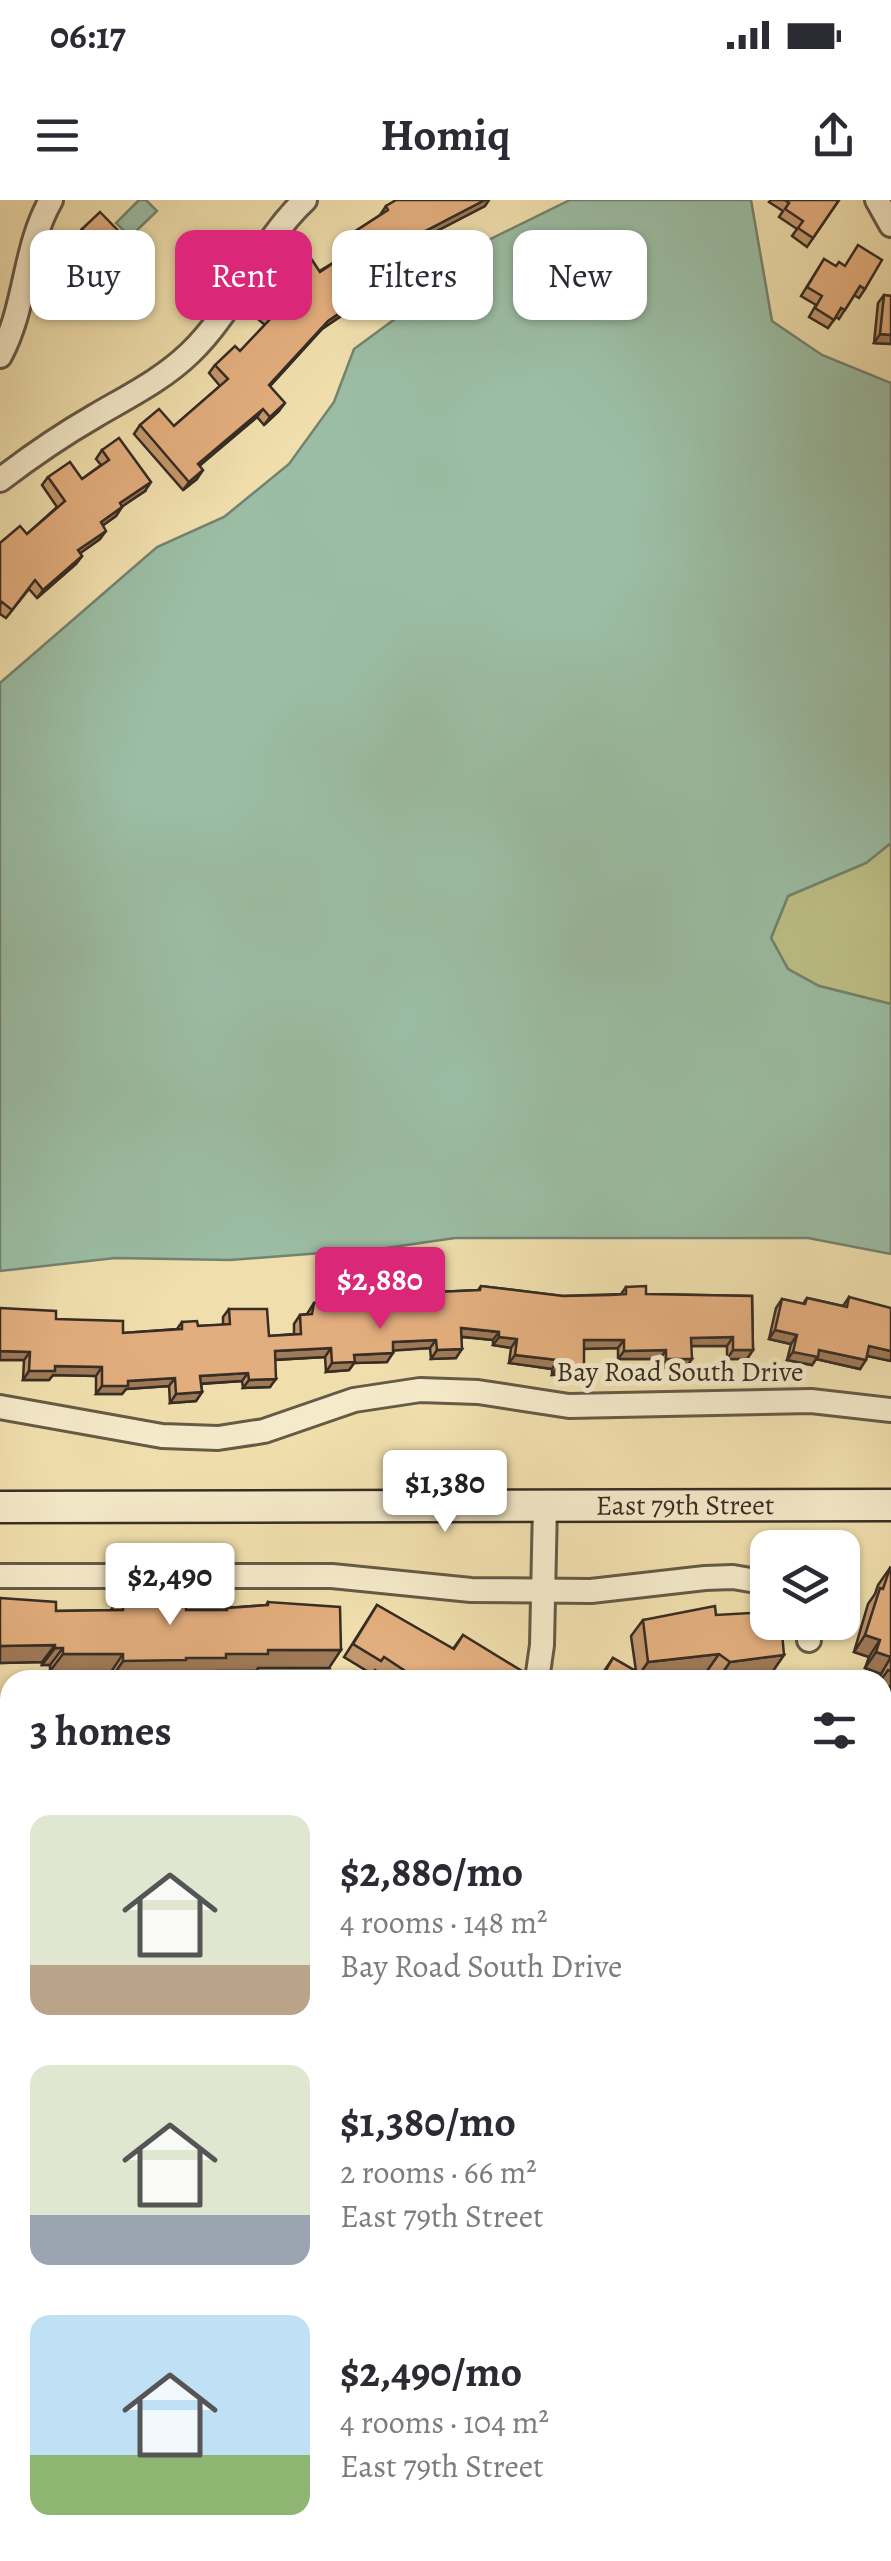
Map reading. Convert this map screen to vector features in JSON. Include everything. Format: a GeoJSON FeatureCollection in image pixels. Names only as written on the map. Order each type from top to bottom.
{"type":"FeatureCollection","features":[{"type":"Feature","properties":{"kind":"street"},"geometry":{"type":"LineString","coordinates":[[0,356],[14,328],[28,254],[52,200]]}},
{"type":"Feature","properties":{"kind":"street"},"geometry":{"type":"LineString","coordinates":[[0,480],[47,446],[154,383],[192,351],[212,328],[268,242],[306,200]]}},
{"type":"Feature","properties":{"kind":"street"},"geometry":{"type":"LineString","coordinates":[[877,200],[891,225]]}},
{"type":"Feature","properties":{"kind":"street","name":"Bay Road South Drive"},"geometry":{"type":"LineString","coordinates":[[0,1407],[162,1436],[200,1438],[264,1431],[354,1400],[420,1390],[478,1392],[569,1406],[792,1401],[891,1410]]}},
{"type":"Feature","properties":{"kind":"street"},"geometry":{"type":"LineString","coordinates":[[538,1670],[545,1505]]}},
{"type":"Feature","properties":{"kind":"street","name":"East 79th Street"},"geometry":{"type":"LineString","coordinates":[[0,1507],[891,1506]]}},
{"type":"Feature","properties":{"kind":"street"},"geometry":{"type":"LineString","coordinates":[[0,1576],[332,1576],[471,1590],[591,1591],[732,1577],[750,1580]]}},
{"type":"Feature","properties":{"kind":"shaded area"},"geometry":{"type":"Polygon","coordinates":[[[139,200],[146,200],[157,211],[137,230],[123,230],[116,223],[139,200]]]}},
{"type":"Feature","properties":{"kind":"shaded area"},"geometry":{"type":"Polygon","coordinates":[[[570,200],[751,200],[772,321],[822,355],[891,383],[891,843],[866,863],[788,896],[771,938],[788,969],[819,986],[891,1004],[891,1254],[808,1238],[455,1238],[386,1248],[230,1260],[115,1258],[0,1271],[0,683],[157,547],[224,517],[289,464],[334,402],[354,349],[393,320],[493,320],[493,238],[570,200]]]}},
{"type":"Feature","properties":{"kind":"shaded area"},"geometry":{"type":"Polygon","coordinates":[[[891,843],[891,1004],[819,986],[788,969],[771,938],[788,896],[866,863],[891,843]]]}},
{"type":"Feature","properties":{"kind":"building"},"geometry":{"type":"Polygon","coordinates":[[[396,200],[485,200],[427,230],[357,230],[388,210],[386,206],[396,200]]]}},
{"type":"Feature","properties":{"kind":"building"},"geometry":{"type":"Polygon","coordinates":[[[785,200],[839,200],[813,238],[798,228],[803,221],[785,209],[789,203],[785,200]]]}},
{"type":"Feature","properties":{"kind":"building"},"geometry":{"type":"Polygon","coordinates":[[[100,212],[118,230],[83,230],[100,212]]]}},
{"type":"Feature","properties":{"kind":"building"},"geometry":{"type":"Polygon","coordinates":[[[858,245],[882,260],[865,289],[860,286],[834,320],[815,308],[822,296],[807,287],[824,259],[845,266],[858,245]]]}},
{"type":"Feature","properties":{"kind":"building"},"geometry":{"type":"Polygon","coordinates":[[[312,260],[320,272],[332,264],[332,318],[269,385],[285,403],[270,417],[263,409],[198,464],[203,470],[189,482],[140,425],[159,409],[174,426],[228,379],[215,365],[235,346],[240,351],[269,320],[312,320],[312,260]]]}},
{"type":"Feature","properties":{"kind":"building"},"geometry":{"type":"Polygon","coordinates":[[[884,295],[891,296],[891,335],[880,334],[884,295]]]}},
{"type":"Feature","properties":{"kind":"building"},"geometry":{"type":"Polygon","coordinates":[[[119,438],[151,482],[101,522],[106,531],[78,550],[82,556],[43,590],[35,580],[12,610],[2,602],[0,605],[0,543],[20,526],[27,534],[65,501],[48,477],[70,462],[82,479],[109,460],[102,450],[119,438]]]}},
{"type":"Feature","properties":{"kind":"building"},"geometry":{"type":"Polygon","coordinates":[[[436,1282],[437,1292],[480,1290],[481,1286],[563,1296],[611,1295],[626,1294],[626,1287],[646,1286],[646,1294],[752,1296],[753,1350],[733,1350],[733,1337],[691,1338],[692,1359],[666,1359],[666,1350],[624,1351],[624,1340],[584,1340],[584,1365],[558,1366],[558,1360],[515,1355],[517,1339],[499,1337],[499,1332],[461,1328],[462,1349],[437,1350],[436,1340],[393,1342],[393,1353],[354,1355],[355,1362],[332,1363],[331,1348],[275,1351],[276,1379],[249,1380],[248,1373],[200,1376],[202,1392],[176,1394],[175,1378],[102,1386],[102,1367],[55,1366],[55,1371],[29,1371],[30,1352],[0,1351],[0,1308],[56,1311],[56,1319],[123,1321],[123,1333],[182,1329],[182,1322],[197,1321],[198,1326],[230,1324],[229,1309],[267,1309],[269,1336],[301,1334],[300,1315],[312,1314],[314,1303],[417,1292],[417,1283],[436,1282]]]}},
{"type":"Feature","properties":{"kind":"building"},"geometry":{"type":"Polygon","coordinates":[[[849,1297],[891,1308],[891,1351],[869,1346],[866,1360],[819,1350],[818,1357],[793,1352],[797,1335],[775,1330],[782,1299],[805,1304],[807,1298],[847,1307],[849,1297]]]}},
{"type":"Feature","properties":{"kind":"building"},"geometry":{"type":"Polygon","coordinates":[[[890,1568],[891,1657],[876,1652],[880,1640],[865,1635],[890,1568]]]}},
{"type":"Feature","properties":{"kind":"building"},"geometry":{"type":"Polygon","coordinates":[[[123,1591],[185,1591],[186,1610],[227,1610],[268,1602],[340,1607],[341,1650],[268,1650],[268,1654],[226,1654],[226,1658],[123,1661],[123,1654],[63,1654],[63,1648],[55,1645],[0,1646],[0,1598],[56,1602],[56,1611],[123,1610],[123,1591]]]}},
{"type":"Feature","properties":{"kind":"building"},"geometry":{"type":"Polygon","coordinates":[[[377,1605],[454,1649],[463,1635],[520,1670],[404,1670],[353,1644],[377,1605]]]}},
{"type":"Feature","properties":{"kind":"building"},"geometry":{"type":"Polygon","coordinates":[[[715,1606],[716,1615],[750,1613],[750,1640],[783,1640],[784,1655],[730,1662],[719,1654],[648,1662],[643,1620],[715,1606]]]}},
{"type":"Feature","properties":{"kind":"building"},"geometry":{"type":"Polygon","coordinates":[[[613,1658],[634,1670],[606,1670],[613,1658]]]}}]}
